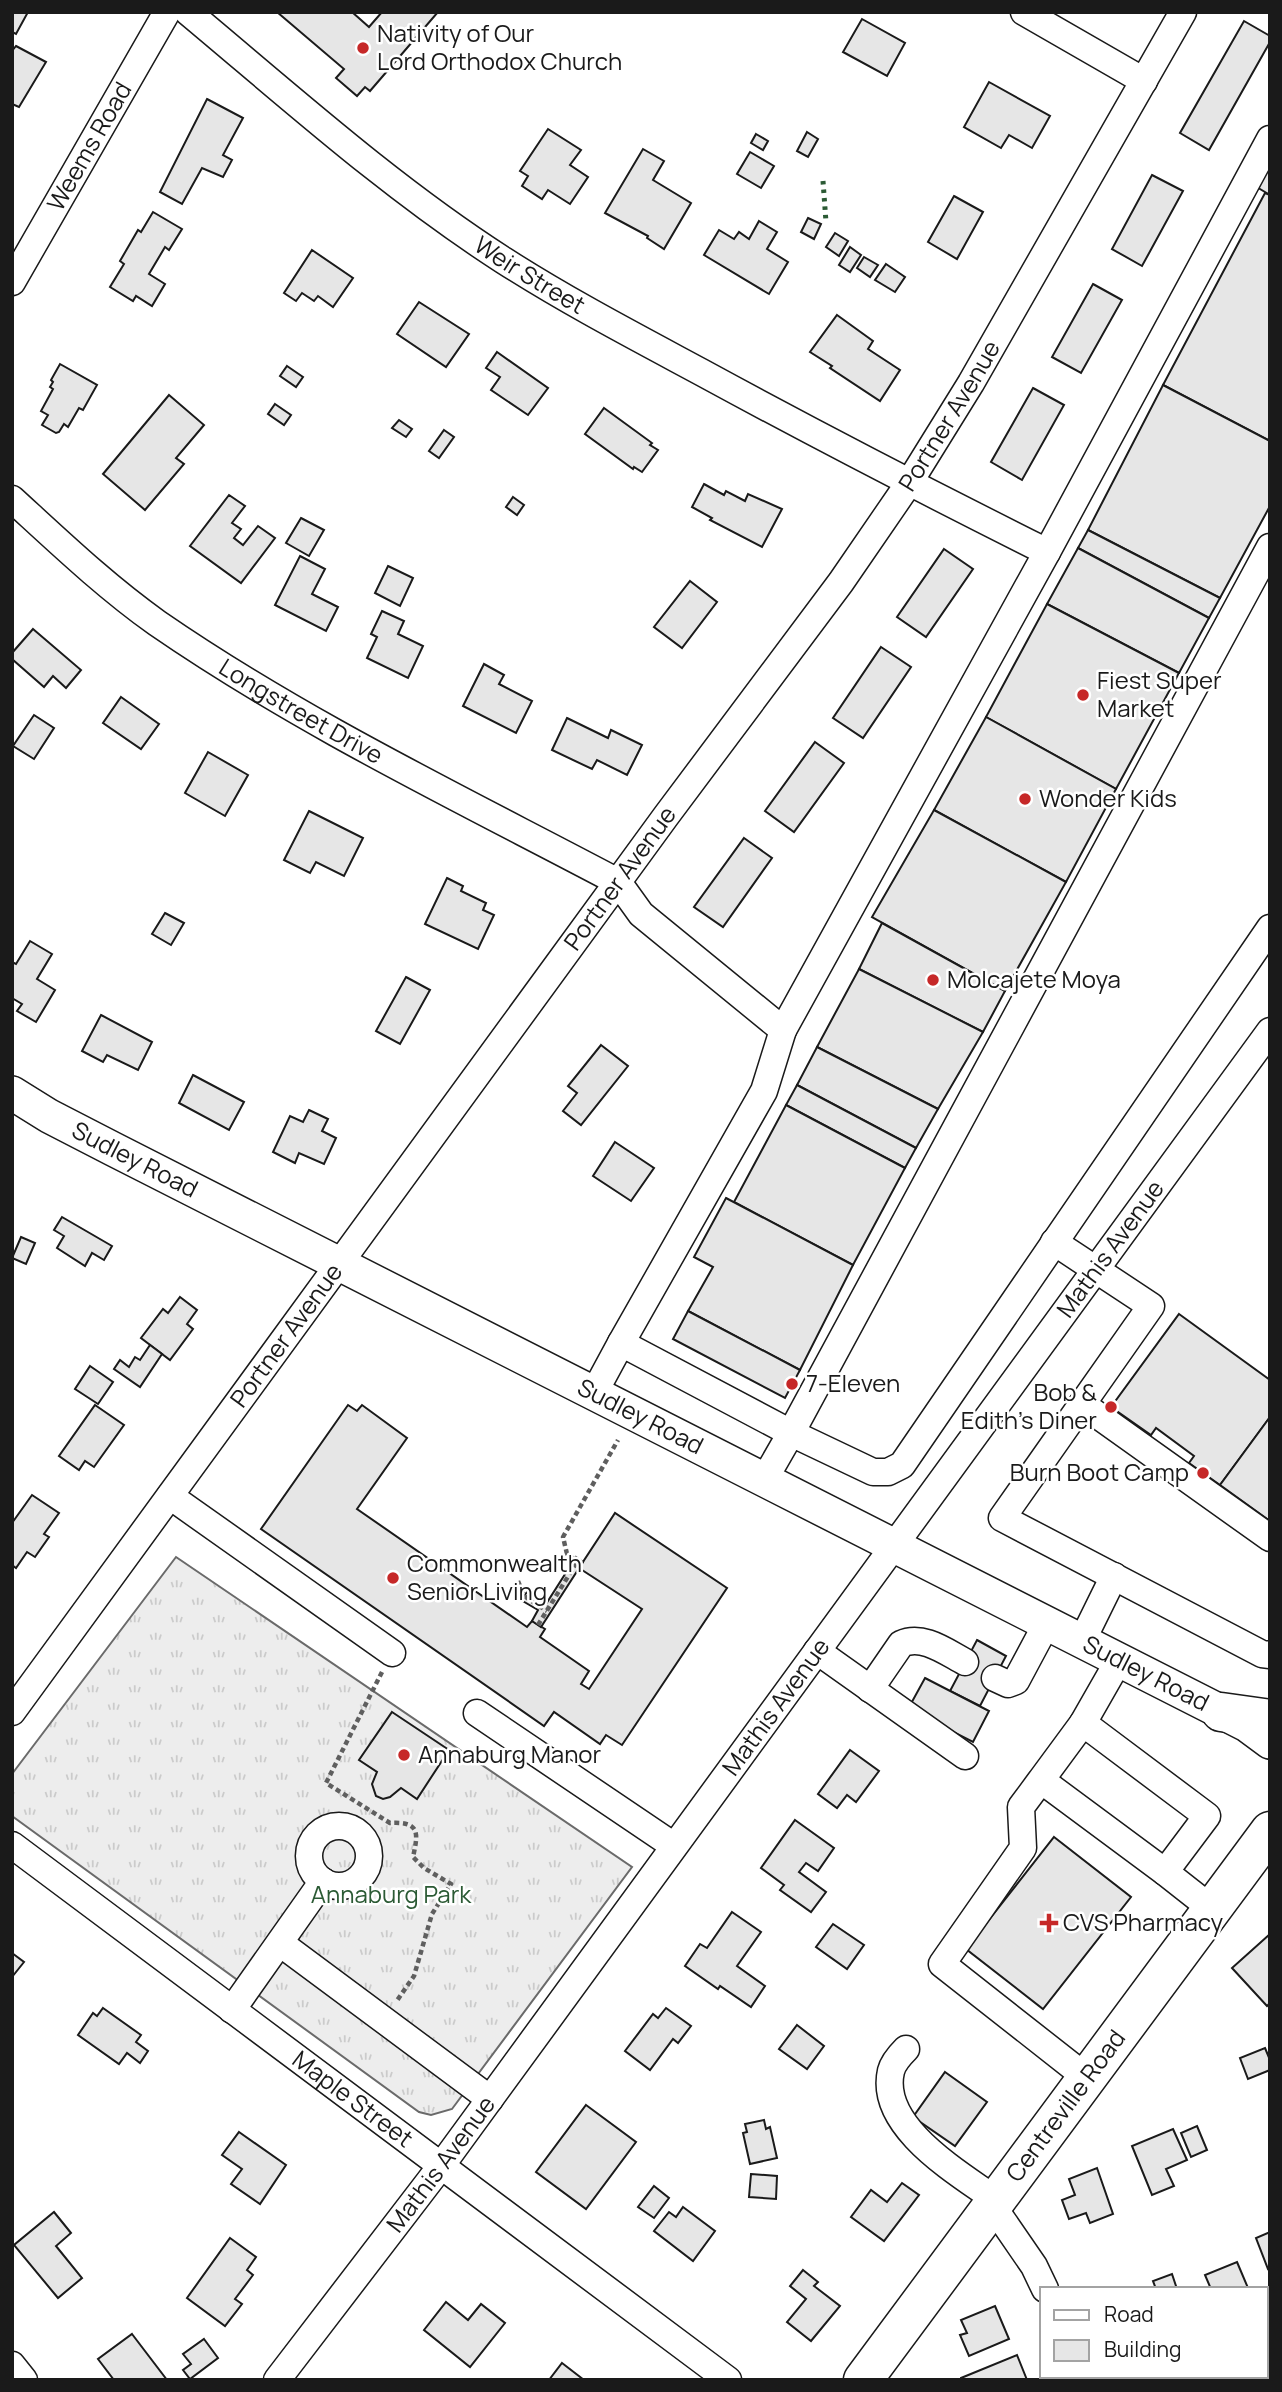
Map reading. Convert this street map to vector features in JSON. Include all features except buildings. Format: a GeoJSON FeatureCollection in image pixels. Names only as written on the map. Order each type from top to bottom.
{"type":"FeatureCollection","features":[{"type":"Feature","properties":{"kind":"highway"},"geometry":{"type":"LineString","coordinates":[[1221,1712],[1270,1719]]}},
{"type":"Feature","properties":{"kind":"highway","name":"Centreville Road"},"geometry":{"type":"LineString","coordinates":[[863,2380],[1270,1831]]}},
{"type":"Feature","properties":{"kind":"main road","name":"Sudley Road"},"geometry":{"type":"LineString","coordinates":[[12,1093],[49,1116],[1247,1725],[1270,1742]]}},
{"type":"Feature","properties":{"kind":"street","name":"Weems Road"},"geometry":{"type":"LineString","coordinates":[[12,282],[167,12]]}},
{"type":"Feature","properties":{"kind":"street","name":"Weir Street"},"geometry":{"type":"LineString","coordinates":[[188,12],[369,164],[421,204],[503,260],[586,310],[909,482],[1047,552]]}},
{"type":"Feature","properties":{"kind":"street"},"geometry":{"type":"LineString","coordinates":[[1024,12],[1144,81]]}},
{"type":"Feature","properties":{"kind":"street","name":"Portner Avenue"},"geometry":{"type":"LineString","coordinates":[[12,1712],[618,882],[841,582],[909,482],[971,383],[1183,12]]}},
{"type":"Feature","properties":{"kind":"street"},"geometry":{"type":"LineString","coordinates":[[594,1393],[764,1091],[783,1030],[1047,552],[1270,139]]}},
{"type":"Feature","properties":{"kind":"street","name":"Longstreet Drive"},"geometry":{"type":"LineString","coordinates":[[12,499],[106,584],[157,622],[226,667],[336,733],[618,882]]}},
{"type":"Feature","properties":{"kind":"street"},"geometry":{"type":"LineString","coordinates":[[764,1480],[1270,547]]}},
{"type":"Feature","properties":{"kind":"street"},"geometry":{"type":"LineString","coordinates":[[618,882],[641,914],[783,1030]]}},
{"type":"Feature","properties":{"kind":"street"},"geometry":{"type":"LineString","coordinates":[[621,1343],[791,1433],[873,1472],[888,1472],[902,1465],[1270,928]]}},
{"type":"Feature","properties":{"kind":"street","name":"Mathis Avenue"},"geometry":{"type":"LineString","coordinates":[[277,2380],[441,2166],[1270,1031]]}},
{"type":"Feature","properties":{"kind":"street"},"geometry":{"type":"LineString","coordinates":[[1054,1242],[1151,1306],[1002,1518],[1262,1654],[1270,1655]]}},
{"type":"Feature","properties":{"kind":"street"},"geometry":{"type":"LineString","coordinates":[[1082,1404],[1270,1538]]}},
{"type":"Feature","properties":{"kind":"street"},"geometry":{"type":"LineString","coordinates":[[170,1496],[392,1653]]}},
{"type":"Feature","properties":{"kind":"street"},"geometry":{"type":"LineString","coordinates":[[1082,1641],[1114,1576]]}},
{"type":"Feature","properties":{"kind":"street"},"geometry":{"type":"LineString","coordinates":[[995,1678],[1008,1684],[1016,1681],[1047,1623]]}},
{"type":"Feature","properties":{"kind":"street"},"geometry":{"type":"LineString","coordinates":[[870,1689],[901,1644],[907,1641],[929,1644],[965,1662]]}},
{"type":"Feature","properties":{"kind":"street"},"geometry":{"type":"LineString","coordinates":[[817,1651],[965,1756]]}},
{"type":"Feature","properties":{"kind":"street"},"geometry":{"type":"LineString","coordinates":[[1087,2078],[942,1964],[1023,1848],[1021,1807],[1083,1723],[1119,1660]]}},
{"type":"Feature","properties":{"kind":"street"},"geometry":{"type":"LineString","coordinates":[[477,1713],[674,1846]]}},
{"type":"Feature","properties":{"kind":"street"},"geometry":{"type":"LineString","coordinates":[[1083,1723],[1207,1816],[1165,1872]]}},
{"type":"Feature","properties":{"kind":"street"},"geometry":{"type":"LineString","coordinates":[[1041,1780],[1212,1909]]}},
{"type":"Feature","properties":{"kind":"street","name":"Maple Street"},"geometry":{"type":"LineString","coordinates":[[12,1845],[727,2380]]}},
{"type":"Feature","properties":{"kind":"street"},"geometry":{"type":"LineString","coordinates":[[232,2010],[323,1881]]}},
{"type":"Feature","properties":{"kind":"street"},"geometry":{"type":"LineString","coordinates":[[280,1943],[490,2099]]}},
{"type":"Feature","properties":{"kind":"street"},"geometry":{"type":"LineString","coordinates":[[906,2049],[891,2069],[890,2086],[897,2115],[932,2153],[994,2203],[1034,2266],[1044,2287]]}},
{"type":"Feature","properties":{"kind":"street"},"geometry":{"type":"LineString","coordinates":[[12,2365],[24,2380]]}},
{"type":"Feature","properties":{"kind":"path"},"geometry":{"type":"LineString","coordinates":[[538,1625],[579,1563],[566,1552],[563,1535],[618,1440]]}},
{"type":"Feature","properties":{"kind":"path"},"geometry":{"type":"LineString","coordinates":[[519,1581],[524,1596],[547,1611]]}},
{"type":"Feature","properties":{"kind":"path"},"geometry":{"type":"LineString","coordinates":[[384,2020],[414,1976],[432,1914],[451,1884],[416,1862],[413,1857],[418,1841],[416,1832],[410,1826],[402,1822],[390,1823],[326,1783],[392,1653]]}},
{"type":"Feature","properties":{"kind":"green space","name":"Annaburg Park"},"geometry":{"type":"Polygon","coordinates":[[[176,1557],[632,1867],[452,2109],[431,2115],[419,2112],[12,1816],[12,1774],[176,1557]]]}},
{"type":"Feature","properties":{"kind":"hedge"},"geometry":{"type":"LineString","coordinates":[[823,181],[826,222]]}},
{"type":"Feature","properties":{"kind":"place","name":"Nativity of Our Lord Orthodox Church"},"geometry":{"type":"Point","coordinates":[363,48]}},
{"type":"Feature","properties":{"kind":"place","name":"Fiest Super Market"},"geometry":{"type":"Point","coordinates":[1083,695]}},
{"type":"Feature","properties":{"kind":"place","name":"Wonder Kids"},"geometry":{"type":"Point","coordinates":[1025,799]}},
{"type":"Feature","properties":{"kind":"place","name":"Molcajete Moya"},"geometry":{"type":"Point","coordinates":[933,980]}},
{"type":"Feature","properties":{"kind":"place","name":"7-Eleven"},"geometry":{"type":"Point","coordinates":[792,1384]}},
{"type":"Feature","properties":{"kind":"place","name":"Bob & Edith's Diner"},"geometry":{"type":"Point","coordinates":[1111,1407]}},
{"type":"Feature","properties":{"kind":"place","name":"Burn Boot Camp"},"geometry":{"type":"Point","coordinates":[1203,1473]}},
{"type":"Feature","properties":{"kind":"place","name":"Commonwealth Senior Living"},"geometry":{"type":"Point","coordinates":[393,1578]}},
{"type":"Feature","properties":{"kind":"place","name":"Annaburg Manor"},"geometry":{"type":"Point","coordinates":[404,1755]}},
{"type":"Feature","properties":{"kind":"place","name":"CVS Pharmacy"},"geometry":{"type":"Point","coordinates":[1049,1923]}}]}
